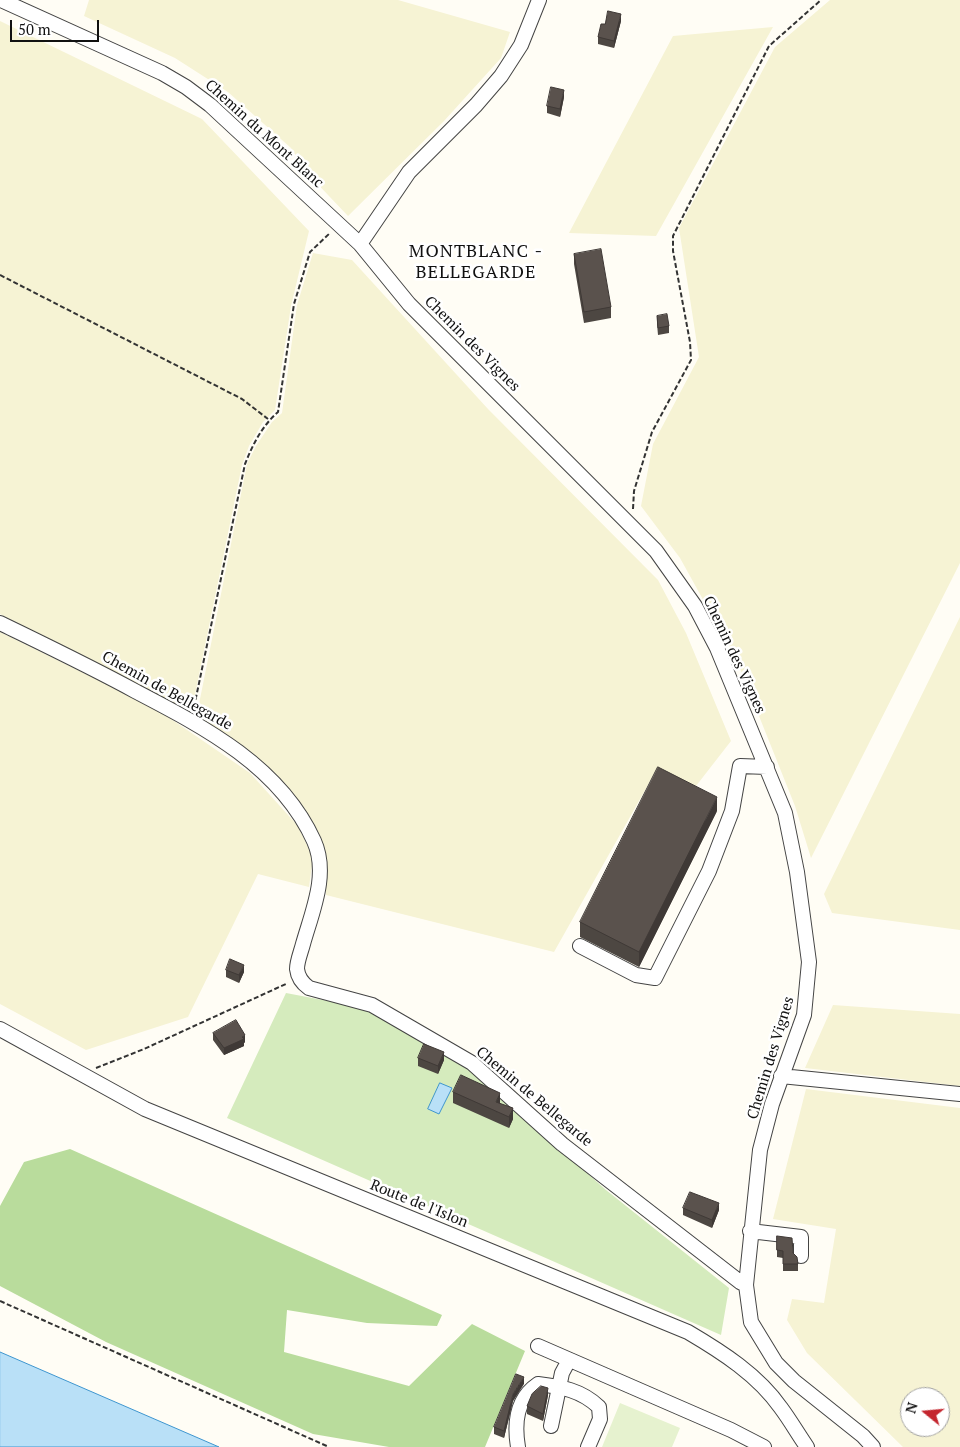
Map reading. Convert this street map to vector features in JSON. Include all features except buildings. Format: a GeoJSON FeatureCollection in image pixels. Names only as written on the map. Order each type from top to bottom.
{"type":"FeatureCollection","features":[{"type":"Feature","properties":{"kind":"street","name":"Chemin du Mont Blanc"},"geometry":{"type":"LineString","coordinates":[[1,0],[162,73],[186,87],[210,105],[360,244]]}},
{"type":"Feature","properties":{"kind":"street"},"geometry":{"type":"LineString","coordinates":[[360,244],[409,172],[476,105],[501,76],[521,45],[539,0]]}},
{"type":"Feature","properties":{"kind":"street","name":"Chemin des Vignes"},"geometry":{"type":"LineString","coordinates":[[360,244],[410,304],[656,551],[695,606],[717,648],[785,813],[798,872],[809,962],[804,1015],[781,1076],[760,1150],[750,1231],[746,1285],[751,1322],[776,1364],[794,1381],[863,1436],[873,1447]]}},
{"type":"Feature","properties":{"kind":"street","name":"Chemin de Bellegarde"},"geometry":{"type":"LineString","coordinates":[[0,623],[186,717],[234,747],[255,765],[297,813],[315,842],[320,859],[320,878],[297,968],[299,978],[308,988],[372,1005],[472,1063],[562,1144],[653,1216],[746,1285]]}},
{"type":"Feature","properties":{"kind":"street"},"geometry":{"type":"LineString","coordinates":[[580,946],[636,975],[655,978],[709,870],[732,811],[740,766],[766,767]]}},
{"type":"Feature","properties":{"kind":"street","name":"Route de l'Islon"},"geometry":{"type":"LineString","coordinates":[[0,1029],[144,1109],[688,1332],[724,1353],[764,1388],[780,1406],[804,1444]]}},
{"type":"Feature","properties":{"kind":"street"},"geometry":{"type":"LineString","coordinates":[[781,1076],[960,1094]]}},
{"type":"Feature","properties":{"kind":"street"},"geometry":{"type":"LineString","coordinates":[[750,1231],[802,1237],[801,1256]]}},
{"type":"Feature","properties":{"kind":"street"},"geometry":{"type":"LineString","coordinates":[[538,1346],[731,1430],[764,1447]]}},
{"type":"Feature","properties":{"kind":"street"},"geometry":{"type":"LineString","coordinates":[[551,1426],[559,1387],[569,1360]]}},
{"type":"Feature","properties":{"kind":"street"},"geometry":{"type":"LineString","coordinates":[[518,1447],[516,1421],[525,1392],[538,1384],[559,1387],[587,1396],[599,1407],[600,1418],[588,1447]]}},
{"type":"Feature","properties":{"kind":"path"},"geometry":{"type":"LineString","coordinates":[[632,526],[634,491],[652,432],[691,360],[690,342],[673,251],[673,236],[769,46],[821,0]]}},
{"type":"Feature","properties":{"kind":"path"},"geometry":{"type":"LineString","coordinates":[[186,717],[196,704],[245,464],[252,445],[269,420],[278,412],[294,304],[310,252],[339,225]]}},
{"type":"Feature","properties":{"kind":"path"},"geometry":{"type":"LineString","coordinates":[[0,275],[242,399],[269,420]]}},
{"type":"Feature","properties":{"kind":"path"},"geometry":{"type":"LineString","coordinates":[[80,1074],[144,1049],[299,978]]}},
{"type":"Feature","properties":{"kind":"path"},"geometry":{"type":"LineString","coordinates":[[0,1300],[329,1447]]}},
{"type":"Feature","properties":{"kind":"shaded area"},"geometry":{"type":"Polygon","coordinates":[[[89,0],[398,0],[510,32],[501,58],[444,121],[348,216],[309,175],[291,148],[228,92],[175,58],[84,16],[89,0]]]}},
{"type":"Feature","properties":{"kind":"shaded area"},"geometry":{"type":"Polygon","coordinates":[[[830,0],[960,0],[960,563],[811,858],[795,806],[737,661],[680,558],[641,506],[653,444],[699,357],[679,228],[775,47],[830,0]]]}},
{"type":"Feature","properties":{"kind":"shaded area"},"geometry":{"type":"Polygon","coordinates":[[[0,21],[202,119],[309,231],[291,306],[275,410],[263,422],[249,446],[242,465],[193,704],[189,711],[0,614],[0,21]]]}},
{"type":"Feature","properties":{"kind":"shaded area"},"geometry":{"type":"Polygon","coordinates":[[[773,27],[656,236],[569,233],[673,36],[773,27]]]}},
{"type":"Feature","properties":{"kind":"shaded area"},"geometry":{"type":"Polygon","coordinates":[[[313,253],[352,260],[488,409],[658,580],[686,633],[731,741],[696,786],[657,769],[554,952],[326,895],[324,859],[258,761],[194,713],[199,704],[247,464],[272,422],[282,413],[297,305],[313,253]]]}},
{"type":"Feature","properties":{"kind":"shaded area"},"geometry":{"type":"Polygon","coordinates":[[[960,617],[960,930],[832,913],[824,894],[960,617]]]}},
{"type":"Feature","properties":{"kind":"shaded area"},"geometry":{"type":"Polygon","coordinates":[[[0,632],[155,708],[250,773],[298,826],[313,858],[309,887],[258,874],[188,1017],[86,1050],[0,1004],[0,632]]]}},
{"type":"Feature","properties":{"kind":"shaded area"},"geometry":{"type":"Polygon","coordinates":[[[833,1005],[960,1014],[960,1086],[805,1068],[833,1005]]]}},
{"type":"Feature","properties":{"kind":"shaded area"},"geometry":{"type":"Polygon","coordinates":[[[806,1089],[960,1108],[960,1447],[903,1447],[807,1353],[787,1320],[792,1299],[824,1303],[836,1229],[773,1219],[806,1089]]]}},
{"type":"Feature","properties":{"kind":"green space"},"geometry":{"type":"Polygon","coordinates":[[[286,993],[370,1009],[471,1069],[606,1190],[729,1288],[721,1335],[227,1118],[286,993]]]}},
{"type":"Feature","properties":{"kind":"green space"},"geometry":{"type":"Polygon","coordinates":[[[70,1149],[442,1315],[437,1326],[367,1323],[287,1310],[284,1352],[409,1386],[472,1324],[525,1351],[485,1447],[389,1447],[313,1434],[106,1342],[0,1286],[0,1206],[24,1162],[70,1149]]]}},
{"type":"Feature","properties":{"kind":"green space"},"geometry":{"type":"Polygon","coordinates":[[[620,1403],[680,1428],[672,1447],[602,1447],[620,1403]]]}},
{"type":"Feature","properties":{"kind":"water"},"geometry":{"type":"Polygon","coordinates":[[[440,1083],[452,1088],[439,1114],[428,1109],[440,1083]]]}},
{"type":"Feature","properties":{"kind":"water"},"geometry":{"type":"Polygon","coordinates":[[[0,1352],[219,1447],[0,1447],[0,1352]]]}},
{"type":"Feature","properties":{"kind":"district","name":"MONTBLANC - BELLEGARDE"},"geometry":{"type":"Point","coordinates":[476,262]}}]}
